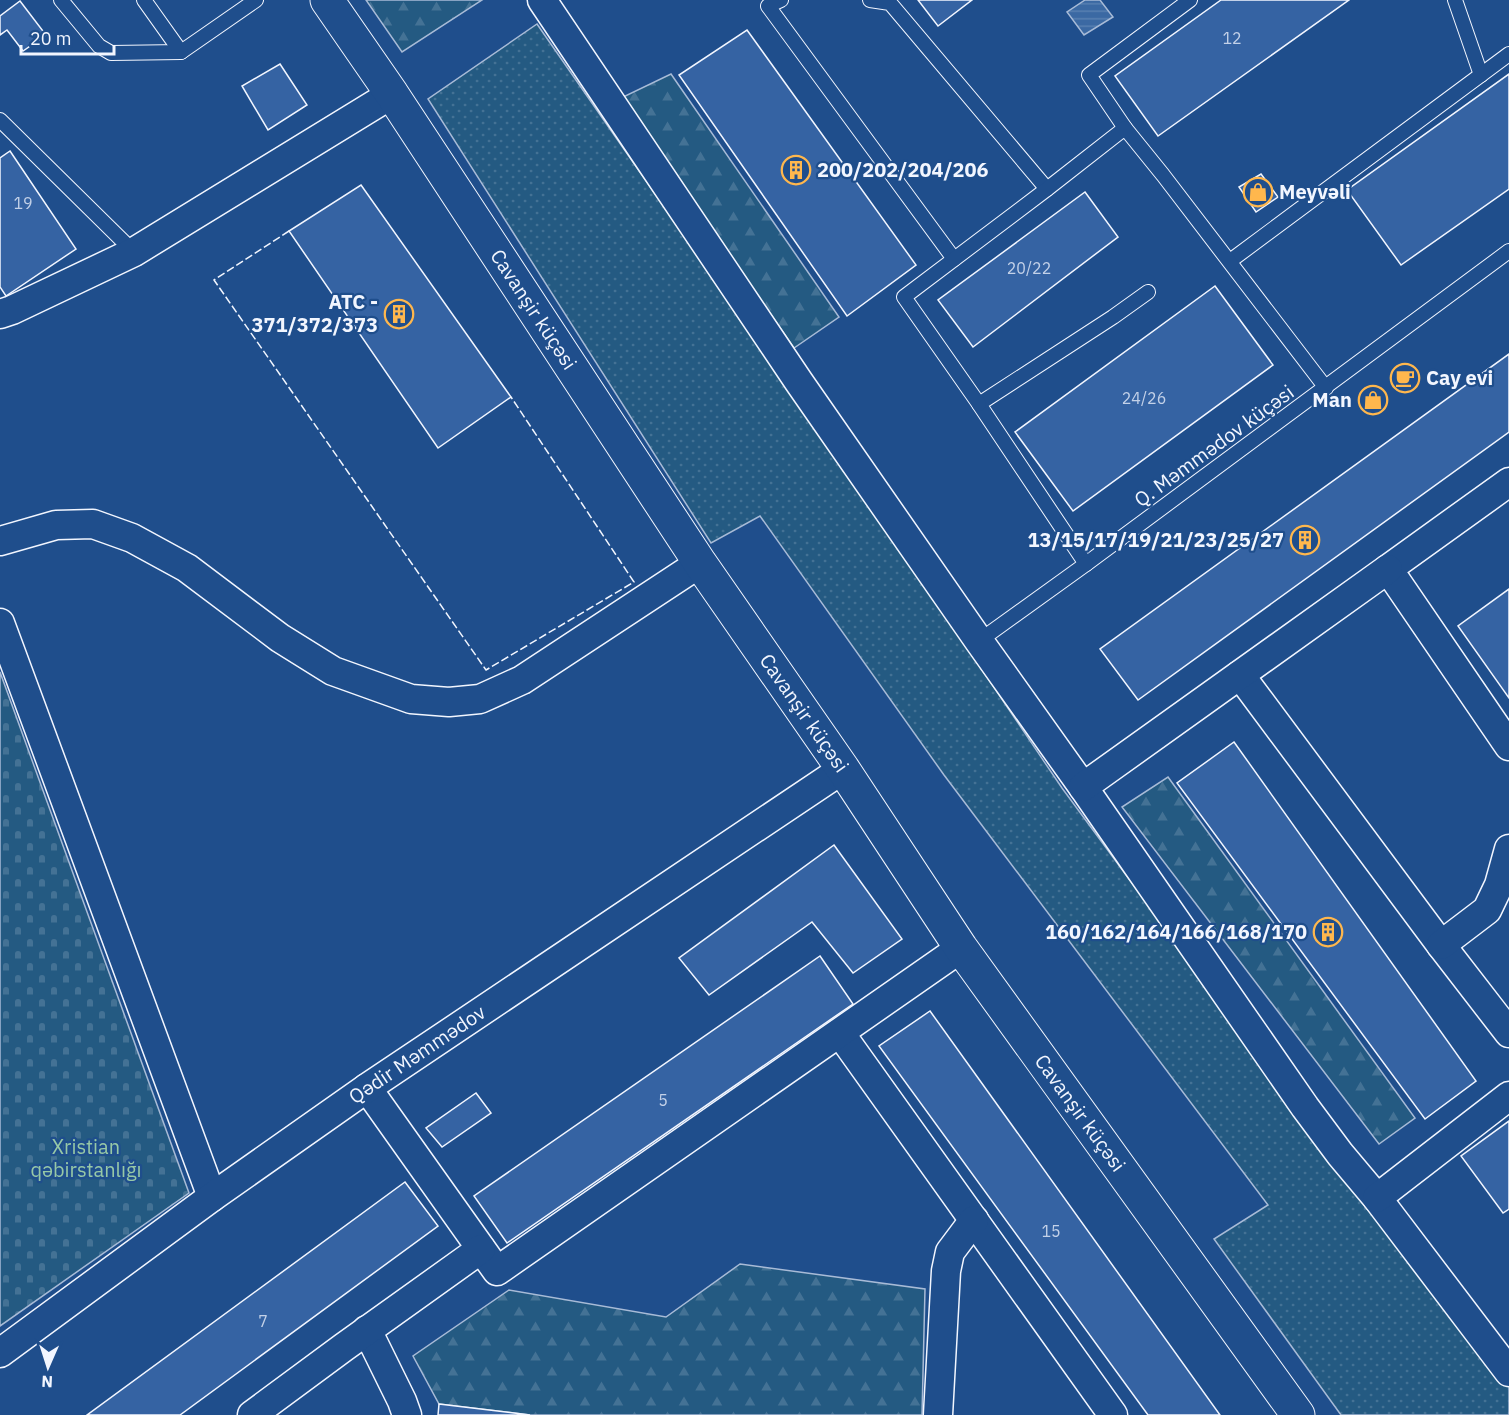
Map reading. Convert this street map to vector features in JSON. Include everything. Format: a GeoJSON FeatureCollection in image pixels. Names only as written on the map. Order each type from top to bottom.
{"type":"FeatureCollection","features":[{"type":"Feature","properties":{"kind":"street","name":"Cavanşir küçəsi"},"geometry":{"type":"LineString","coordinates":[[327,0],[392,94],[700,563],[843,769],[961,948],[1298,1415]]}},
{"type":"Feature","properties":{"kind":"street"},"geometry":{"type":"LineString","coordinates":[[542,0],[799,382],[1292,1088],[1340,1154],[1507,1364]]}},
{"type":"Feature","properties":{"kind":"street"},"geometry":{"type":"LineString","coordinates":[[0,314],[134,252],[392,94]]}},
{"type":"Feature","properties":{"kind":"street"},"geometry":{"type":"LineString","coordinates":[[1083,787],[1509,482]]}},
{"type":"Feature","properties":{"kind":"street"},"geometry":{"type":"LineString","coordinates":[[0,541],[56,525],[93,524],[132,538],[187,568],[280,638],[333,671],[411,699],[449,702],[480,699],[522,680],[700,563]]}},
{"type":"Feature","properties":{"kind":"street"},"geometry":{"type":"LineString","coordinates":[[1388,569],[1509,746]]}},
{"type":"Feature","properties":{"kind":"street"},"geometry":{"type":"LineString","coordinates":[[0,623],[212,1197]]}},
{"type":"Feature","properties":{"kind":"street"},"geometry":{"type":"LineString","coordinates":[[1240,675],[1509,1033]]}},
{"type":"Feature","properties":{"kind":"street","name":"Qədir Məmmədov"},"geometry":{"type":"LineString","coordinates":[[0,1353],[212,1197],[367,1088],[843,769]]}},
{"type":"Feature","properties":{"kind":"street"},"geometry":{"type":"LineString","coordinates":[[1441,945],[1487,910],[1499,885],[1509,849]]}},
{"type":"Feature","properties":{"kind":"street"},"geometry":{"type":"LineString","coordinates":[[367,1088],[497,1271],[961,948]]}},
{"type":"Feature","properties":{"kind":"street"},"geometry":{"type":"LineString","coordinates":[[840,1033],[1113,1415]]}},
{"type":"Feature","properties":{"kind":"street"},"geometry":{"type":"LineString","coordinates":[[1377,1198],[1509,1096]]}},
{"type":"Feature","properties":{"kind":"street"},"geometry":{"type":"LineString","coordinates":[[938,1415],[946,1271],[950,1252],[974,1220]]}},
{"type":"Feature","properties":{"kind":"street"},"geometry":{"type":"LineString","coordinates":[[252,1415],[481,1249]]}},
{"type":"Feature","properties":{"kind":"street"},"geometry":{"type":"LineString","coordinates":[[367,1330],[407,1415]]}},
{"type":"Feature","properties":{"kind":"lane"},"geometry":{"type":"LineString","coordinates":[[61,0],[99,46],[111,53],[181,52],[256,0]]}},
{"type":"Feature","properties":{"kind":"lane"},"geometry":{"type":"LineString","coordinates":[[144,0],[181,52]]}},
{"type":"Feature","properties":{"kind":"lane"},"geometry":{"type":"LineString","coordinates":[[781,0],[768,6],[954,259]]}},
{"type":"Feature","properties":{"kind":"lane"},"geometry":{"type":"LineString","coordinates":[[870,0],[890,3],[1047,189]]}},
{"type":"Feature","properties":{"kind":"lane"},"geometry":{"type":"LineString","coordinates":[[1190,0],[1089,75],[1125,128],[1164,175],[1326,388]]}},
{"type":"Feature","properties":{"kind":"lane"},"geometry":{"type":"LineString","coordinates":[[1455,0],[1481,75]]}},
{"type":"Feature","properties":{"kind":"lane"},"geometry":{"type":"LineString","coordinates":[[1230,261],[1509,54]]}},
{"type":"Feature","properties":{"kind":"lane"},"geometry":{"type":"LineString","coordinates":[[0,120],[134,252]]}},
{"type":"Feature","properties":{"kind":"lane"},"geometry":{"type":"LineString","coordinates":[[1086,564],[904,297],[1125,128]]}},
{"type":"Feature","properties":{"kind":"lane","name":"Q. Məmmədov küçəsi"},"geometry":{"type":"LineString","coordinates":[[979,641],[1326,388],[1509,251]]}},
{"type":"Feature","properties":{"kind":"lane"},"geometry":{"type":"LineString","coordinates":[[979,404],[1148,292]]}},
{"type":"Feature","properties":{"kind":"green space"},"geometry":{"type":"Polygon","coordinates":[[[366,0],[482,0],[402,52],[366,0]]]}},
{"type":"Feature","properties":{"kind":"green space"},"geometry":{"type":"Polygon","coordinates":[[[537,24],[838,457],[1062,788],[1323,1142],[1509,1385],[1509,1415],[1341,1415],[1214,1239],[1268,1205],[944,775],[760,516],[711,543],[428,99],[537,24]]]}},
{"type":"Feature","properties":{"kind":"green space"},"geometry":{"type":"Polygon","coordinates":[[[671,74],[839,317],[794,348],[621,98],[671,74]]]}},
{"type":"Feature","properties":{"kind":"green space","name":"Xristian qəbirstanlığı"},"geometry":{"type":"Polygon","coordinates":[[[0,672],[189,1193],[0,1326],[0,672]]]}},
{"type":"Feature","properties":{"kind":"green space"},"geometry":{"type":"Polygon","coordinates":[[[1168,777],[1415,1118],[1379,1144],[1122,807],[1168,777]]]}},
{"type":"Feature","properties":{"kind":"green space"},"geometry":{"type":"Polygon","coordinates":[[[740,1264],[925,1289],[922,1415],[530,1415],[439,1404],[413,1356],[509,1290],[666,1317],[740,1264]]]}},
{"type":"Feature","properties":{"kind":"shaded area"},"geometry":{"type":"Polygon","coordinates":[[[1085,0],[1100,0],[1113,17],[1084,35],[1067,12],[1085,0]]]}},
{"type":"Feature","properties":{"kind":"building"},"geometry":{"type":"Polygon","coordinates":[[[918,0],[972,0],[938,26],[918,0]]]}},
{"type":"Feature","properties":{"kind":"building"},"geometry":{"type":"Polygon","coordinates":[[[1221,0],[1349,0],[1158,136],[1115,76],[1221,0]]]}},
{"type":"Feature","properties":{"kind":"building"},"geometry":{"type":"Polygon","coordinates":[[[20,1],[46,35],[23,51],[7,30],[0,35],[0,16],[20,1]]]}},
{"type":"Feature","properties":{"kind":"building","name":"200/202/204/206"},"geometry":{"type":"Polygon","coordinates":[[[747,30],[916,265],[847,316],[679,75],[747,30]]]}},
{"type":"Feature","properties":{"kind":"building"},"geometry":{"type":"Polygon","coordinates":[[[280,64],[307,105],[268,130],[242,86],[280,64]]]}},
{"type":"Feature","properties":{"kind":"building"},"geometry":{"type":"Polygon","coordinates":[[[1509,74],[1509,189],[1401,265],[1347,190],[1509,74]]]}},
{"type":"Feature","properties":{"kind":"building"},"geometry":{"type":"Polygon","coordinates":[[[10,151],[76,249],[6,296],[0,287],[0,158],[10,151]]]}},
{"type":"Feature","properties":{"kind":"building","name":"Meyvəli"},"geometry":{"type":"Polygon","coordinates":[[[1261,174],[1278,197],[1256,212],[1239,187],[1261,174]]]}},
{"type":"Feature","properties":{"kind":"building","name":"ATC - 371/372/373"},"geometry":{"type":"Polygon","coordinates":[[[361,185],[511,397],[438,448],[289,231],[361,185]]]}},
{"type":"Feature","properties":{"kind":"building"},"geometry":{"type":"Polygon","coordinates":[[[1085,192],[1118,237],[973,347],[938,300],[1085,192]]]}},
{"type":"Feature","properties":{"kind":"building"},"geometry":{"type":"Polygon","coordinates":[[[1215,286],[1273,365],[1073,511],[1015,432],[1215,286]]]}},
{"type":"Feature","properties":{"kind":"building","name":"13/15/17/19/21/23/25/27"},"geometry":{"type":"Polygon","coordinates":[[[1509,354],[1509,432],[1138,700],[1100,649],[1509,354]]]}},
{"type":"Feature","properties":{"kind":"building"},"geometry":{"type":"Polygon","coordinates":[[[1509,589],[1509,698],[1458,626],[1509,589]]]}},
{"type":"Feature","properties":{"kind":"building","name":"160/162/164/166/168/170"},"geometry":{"type":"Polygon","coordinates":[[[1234,742],[1476,1081],[1425,1119],[1177,783],[1234,742]]]}},
{"type":"Feature","properties":{"kind":"building"},"geometry":{"type":"Polygon","coordinates":[[[834,845],[902,939],[853,973],[812,922],[709,995],[679,958],[834,845]]]}},
{"type":"Feature","properties":{"kind":"building"},"geometry":{"type":"Polygon","coordinates":[[[820,956],[853,1004],[507,1243],[474,1196],[820,956]]]}},
{"type":"Feature","properties":{"kind":"building"},"geometry":{"type":"Polygon","coordinates":[[[930,1011],[1220,1415],[1148,1415],[879,1046],[930,1011]]]}},
{"type":"Feature","properties":{"kind":"building"},"geometry":{"type":"Polygon","coordinates":[[[476,1093],[491,1113],[442,1147],[426,1128],[476,1093]]]}},
{"type":"Feature","properties":{"kind":"building"},"geometry":{"type":"Polygon","coordinates":[[[1509,1121],[1509,1209],[1503,1213],[1461,1156],[1509,1121]]]}},
{"type":"Feature","properties":{"kind":"building"},"geometry":{"type":"Polygon","coordinates":[[[405,1182],[438,1226],[180,1415],[87,1415],[405,1182]]]}},
{"type":"Feature","properties":{"kind":"building"},"geometry":{"type":"Polygon","coordinates":[[[439,1404],[530,1415],[438,1415],[439,1404]]]}},
{"type":"Feature","properties":{"kind":"fence"},"geometry":{"type":"LineString","coordinates":[[289,231],[214,280],[486,670],[634,582],[511,397]]}},
{"type":"Feature","properties":{"kind":"place","name":"200/202/204/206"},"geometry":{"type":"Point","coordinates":[796,170]}},
{"type":"Feature","properties":{"kind":"place","name":"Meyvəli"},"geometry":{"type":"Point","coordinates":[1258,192]}},
{"type":"Feature","properties":{"kind":"place","name":"ATC - 371/372/373"},"geometry":{"type":"Point","coordinates":[399,314]}},
{"type":"Feature","properties":{"kind":"place","name":"Cay evi"},"geometry":{"type":"Point","coordinates":[1405,378]}},
{"type":"Feature","properties":{"kind":"place","name":"Man"},"geometry":{"type":"Point","coordinates":[1373,400]}},
{"type":"Feature","properties":{"kind":"place","name":"13/15/17/19/21/23/25/27"},"geometry":{"type":"Point","coordinates":[1305,540]}},
{"type":"Feature","properties":{"kind":"place","name":"160/162/164/166/168/170"},"geometry":{"type":"Point","coordinates":[1328,932]}}]}
